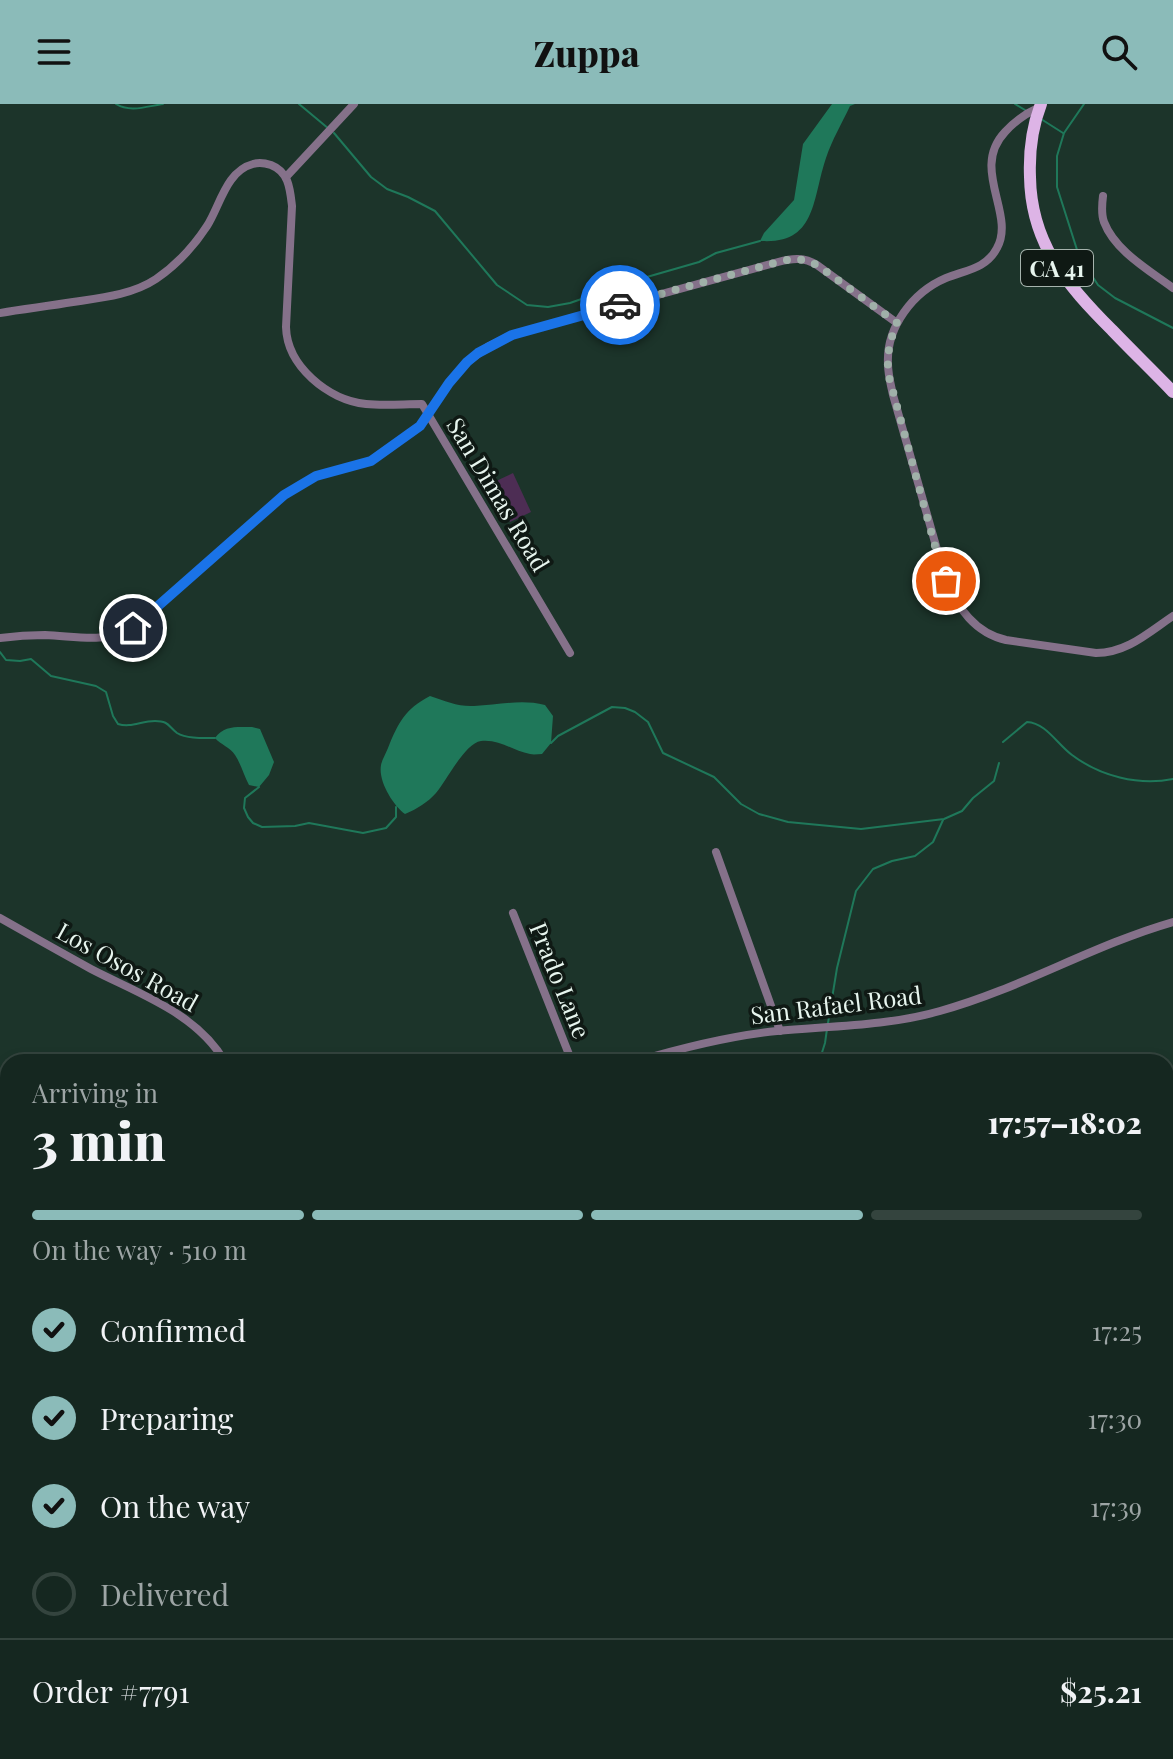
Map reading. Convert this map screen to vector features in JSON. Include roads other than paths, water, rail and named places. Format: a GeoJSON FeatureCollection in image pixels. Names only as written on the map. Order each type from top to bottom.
{"type":"FeatureCollection","features":[{"type":"Feature","properties":{"kind":"main road","name":"CA 41"},"geometry":{"type":"LineString","coordinates":[[1041,106],[1031,148],[1030,190],[1044,244],[1078,297],[1173,392]]}},
{"type":"Feature","properties":{"kind":"street"},"geometry":{"type":"LineString","coordinates":[[0,313],[112,296],[151,283],[191,247],[207,226],[234,175],[242,168],[257,163],[279,170],[286,177],[354,104]]}},
{"type":"Feature","properties":{"kind":"street"},"geometry":{"type":"LineString","coordinates":[[1041,106],[1013,123],[993,148],[991,167],[1002,227],[997,250],[981,266],[927,288],[897,323],[888,356],[893,395],[943,572],[952,595],[976,626],[996,638],[1110,653],[1130,645],[1173,616]]}},
{"type":"Feature","properties":{"kind":"street","name":"San Dimas Road"},"geometry":{"type":"LineString","coordinates":[[286,177],[292,206],[286,336],[295,359],[318,384],[348,399],[367,404],[422,404],[570,653]]}},
{"type":"Feature","properties":{"kind":"street"},"geometry":{"type":"LineString","coordinates":[[1103,196],[1104,222],[1114,238],[1173,288]]}},
{"type":"Feature","properties":{"kind":"street"},"geometry":{"type":"LineString","coordinates":[[0,638],[47,635],[100,639],[133,628],[284,495],[316,476],[371,461],[420,426],[467,362],[489,346],[512,335],[789,259],[804,259],[817,265],[897,323]]}},
{"type":"Feature","properties":{"kind":"street"},"geometry":{"type":"LineString","coordinates":[[716,852],[780,1031]]}},
{"type":"Feature","properties":{"kind":"street","name":"Prado Lane"},"geometry":{"type":"LineString","coordinates":[[513,913],[569,1054]]}},
{"type":"Feature","properties":{"kind":"street","name":"Los Osos Road"},"geometry":{"type":"LineString","coordinates":[[0,918],[183,1017],[206,1036],[219,1054]]}},
{"type":"Feature","properties":{"kind":"street","name":"San Rafael Road"},"geometry":{"type":"LineString","coordinates":[[664,1054],[724,1038],[907,1018],[939,1011],[1173,922]]}},
{"type":"Feature","properties":{"kind":"waterway"},"geometry":{"type":"LineString","coordinates":[[116,104],[133,108],[163,104]]}},
{"type":"Feature","properties":{"kind":"waterway"},"geometry":{"type":"LineString","coordinates":[[299,104],[329,129]]}},
{"type":"Feature","properties":{"kind":"waterway"},"geometry":{"type":"LineString","coordinates":[[1015,104],[1025,110]]}},
{"type":"Feature","properties":{"kind":"waterway"},"geometry":{"type":"LineString","coordinates":[[1084,104],[1064,133],[1057,156],[1057,187],[1079,256],[1098,285],[1115,298],[1173,328]]}},
{"type":"Feature","properties":{"kind":"waterway"},"geometry":{"type":"LineString","coordinates":[[1041,119],[1063,133]]}},
{"type":"Feature","properties":{"kind":"waterway"},"geometry":{"type":"LineString","coordinates":[[334,133],[371,177],[387,189],[435,211],[497,285],[527,305],[548,307],[570,303],[760,241]]}},
{"type":"Feature","properties":{"kind":"waterway"},"geometry":{"type":"LineString","coordinates":[[0,652],[6,660],[31,659],[51,676],[96,686],[106,692],[118,724],[160,721],[181,735],[215,738]]}},
{"type":"Feature","properties":{"kind":"waterway"},"geometry":{"type":"LineString","coordinates":[[551,743],[558,736],[612,707],[625,708],[648,722],[663,753],[714,777],[741,804],[759,814],[788,822],[861,829],[944,819],[962,811],[994,781],[999,763]]}},
{"type":"Feature","properties":{"kind":"waterway"},"geometry":{"type":"LineString","coordinates":[[1003,742],[1027,722],[1034,723],[1072,755],[1107,774],[1146,781],[1173,779]]}},
{"type":"Feature","properties":{"kind":"waterway"},"geometry":{"type":"LineString","coordinates":[[259,787],[245,798],[244,808],[253,823],[262,827],[309,823],[363,833],[386,828],[396,817],[396,807]]}},
{"type":"Feature","properties":{"kind":"waterway"},"geometry":{"type":"LineString","coordinates":[[828,1023],[837,968],[856,891],[873,869],[915,856],[933,842],[943,820]]}},
{"type":"Feature","properties":{"kind":"waterway"},"geometry":{"type":"LineString","coordinates":[[822,1054],[827,1029]]}}]}
